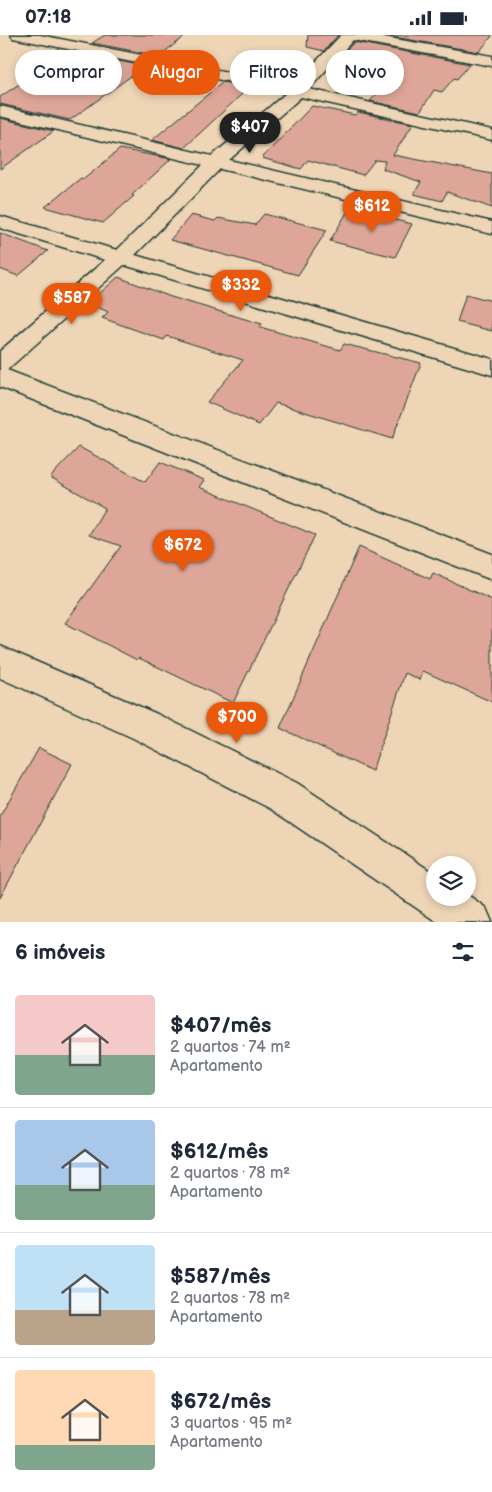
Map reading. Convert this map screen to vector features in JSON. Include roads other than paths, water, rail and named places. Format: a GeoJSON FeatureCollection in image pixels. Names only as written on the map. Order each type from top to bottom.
{"type":"FeatureCollection","features":[{"type":"Feature","properties":{"kind":"street"},"geometry":{"type":"LineString","coordinates":[[316,71],[349,35],[492,61]]}},
{"type":"Feature","properties":{"kind":"street"},"geometry":{"type":"LineString","coordinates":[[13,36],[230,78]]}},
{"type":"Feature","properties":{"kind":"street"},"geometry":{"type":"LineString","coordinates":[[0,364],[120,258],[215,163],[293,95]]}},
{"type":"Feature","properties":{"kind":"street"},"geometry":{"type":"LineString","coordinates":[[316,95],[492,135]]}},
{"type":"Feature","properties":{"kind":"street"},"geometry":{"type":"LineString","coordinates":[[0,111],[492,228]]}},
{"type":"Feature","properties":{"kind":"street"},"geometry":{"type":"LineString","coordinates":[[0,222],[492,367]]}},
{"type":"Feature","properties":{"kind":"street"},"geometry":{"type":"LineString","coordinates":[[0,377],[492,567]]}},
{"type":"Feature","properties":{"kind":"street"},"geometry":{"type":"LineString","coordinates":[[0,662],[145,727],[284,796],[426,891]]}},
{"type":"Feature","properties":{"kind":"street"},"geometry":{"type":"LineString","coordinates":[[448,906],[472,922]]}}]}
